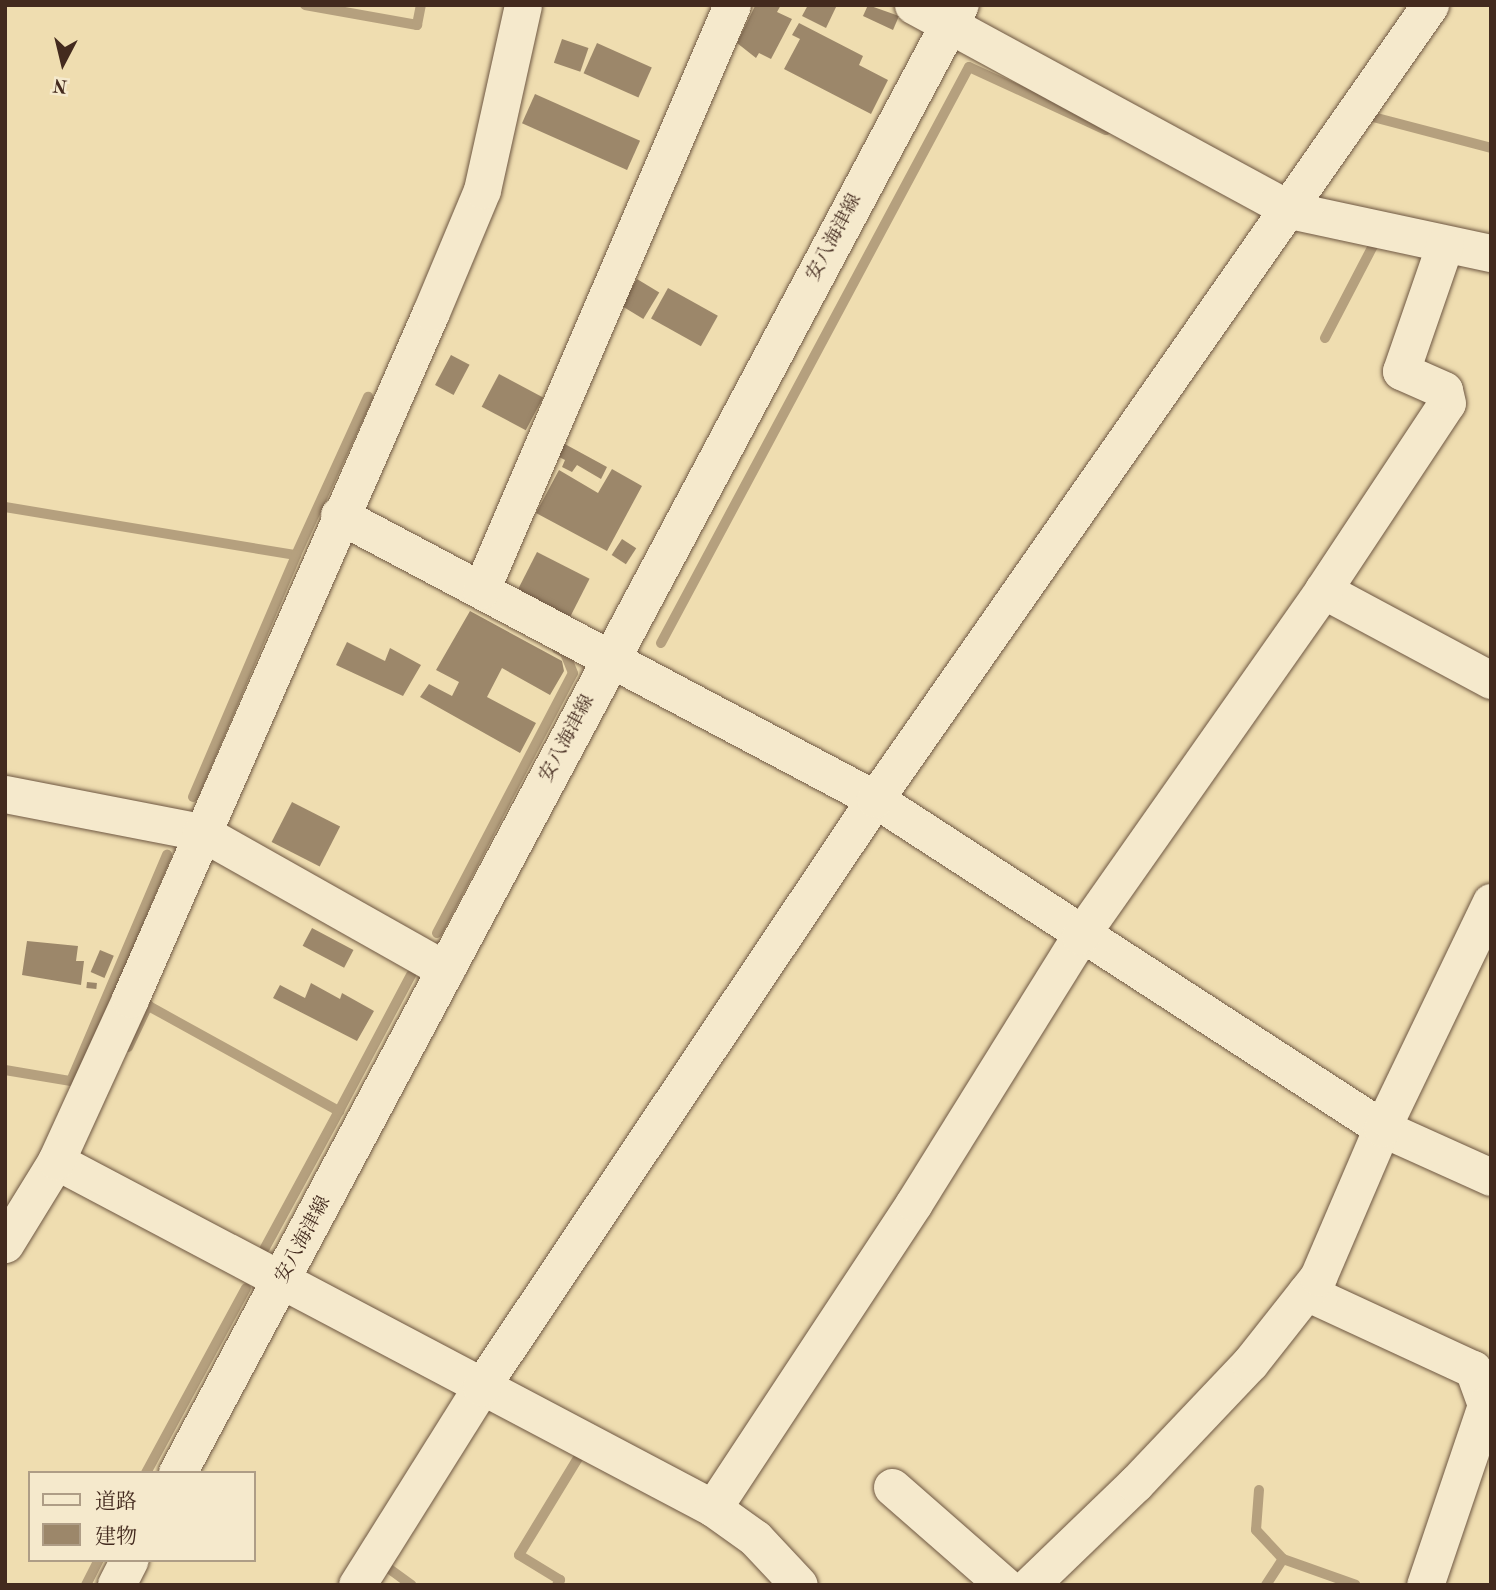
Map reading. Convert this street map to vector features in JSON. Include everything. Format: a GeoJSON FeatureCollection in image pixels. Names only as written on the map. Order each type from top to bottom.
{"type":"FeatureCollection","features":[{"type":"Feature","properties":{"kind":"main road","name":"安八海津線"},"geometry":{"type":"LineString","coordinates":[[179,1471],[955,15]]}},
{"type":"Feature","properties":{"kind":"main road"},"geometry":{"type":"LineString","coordinates":[[117,1585],[129,1562]]}},
{"type":"Feature","properties":{"kind":"street"},"geometry":{"type":"LineString","coordinates":[[5,1244],[56,1161],[482,190],[523,5]]}},
{"type":"Feature","properties":{"kind":"street"},"geometry":{"type":"LineString","coordinates":[[481,590],[732,5]]}},
{"type":"Feature","properties":{"kind":"street"},"geometry":{"type":"LineString","coordinates":[[912,5],[955,15],[1290,210],[1491,253]]}},
{"type":"Feature","properties":{"kind":"street"},"geometry":{"type":"LineString","coordinates":[[357,1585],[481,1387],[875,799],[1290,210],[1430,5]]}},
{"type":"Feature","properties":{"kind":"street"},"geometry":{"type":"LineString","coordinates":[[713,1508],[914,1203],[1080,936],[1323,590],[1447,403],[1444,390],[1401,371],[1445,244]]}},
{"type":"Feature","properties":{"kind":"street"},"geometry":{"type":"LineString","coordinates":[[339,515],[612,657],[875,799],[1080,936],[1382,1128],[1491,1177]]}},
{"type":"Feature","properties":{"kind":"street"},"geometry":{"type":"LineString","coordinates":[[1323,590],[1491,680]]}},
{"type":"Feature","properties":{"kind":"street"},"geometry":{"type":"LineString","coordinates":[[5,794],[201,832],[446,970]]}},
{"type":"Feature","properties":{"kind":"street"},"geometry":{"type":"LineString","coordinates":[[1030,1585],[1241,1373],[1306,1292],[1346,1217],[1382,1128],[1491,902]]}},
{"type":"Feature","properties":{"kind":"street"},"geometry":{"type":"LineString","coordinates":[[56,1161],[713,1508],[755,1538],[799,1585]]}},
{"type":"Feature","properties":{"kind":"street"},"geometry":{"type":"LineString","coordinates":[[1306,1292],[1473,1369],[1486,1405],[1425,1585]]}},
{"type":"Feature","properties":{"kind":"street"},"geometry":{"type":"LineString","coordinates":[[892,1487],[1004,1585]]}},
{"type":"Feature","properties":{"kind":"building"},"geometry":{"type":"Polygon","coordinates":[[[781,5],[777,12],[792,19],[771,59],[759,53],[756,58],[737,43],[755,6],[781,5]]]}},
{"type":"Feature","properties":{"kind":"building"},"geometry":{"type":"Polygon","coordinates":[[[808,5],[837,5],[826,28],[802,16],[808,5]]]}},
{"type":"Feature","properties":{"kind":"building"},"geometry":{"type":"Polygon","coordinates":[[[868,5],[899,16],[893,30],[863,16],[868,5]]]}},
{"type":"Feature","properties":{"kind":"building"},"geometry":{"type":"Polygon","coordinates":[[[799,23],[863,56],[859,65],[888,80],[871,114],[784,69],[800,39],[792,35],[799,23]]]}},
{"type":"Feature","properties":{"kind":"building"},"geometry":{"type":"Polygon","coordinates":[[[562,39],[588,48],[580,72],[554,63],[562,39]]]}},
{"type":"Feature","properties":{"kind":"building"},"geometry":{"type":"Polygon","coordinates":[[[597,43],[652,67],[638,98],[584,73],[597,43]]]}},
{"type":"Feature","properties":{"kind":"building"},"geometry":{"type":"Polygon","coordinates":[[[535,94],[640,141],[627,170],[522,123],[535,94]]]}},
{"type":"Feature","properties":{"kind":"building"},"geometry":{"type":"Polygon","coordinates":[[[637,279],[659,292],[643,319],[621,306],[637,279]]]}},
{"type":"Feature","properties":{"kind":"building"},"geometry":{"type":"Polygon","coordinates":[[[668,288],[718,316],[701,346],[651,319],[668,288]]]}},
{"type":"Feature","properties":{"kind":"building"},"geometry":{"type":"Polygon","coordinates":[[[451,355],[470,365],[454,395],[435,385],[451,355]]]}},
{"type":"Feature","properties":{"kind":"building"},"geometry":{"type":"Polygon","coordinates":[[[499,374],[543,397],[526,430],[482,407],[499,374]]]}},
{"type":"Feature","properties":{"kind":"building"},"geometry":{"type":"Polygon","coordinates":[[[563,443],[607,467],[601,479],[577,465],[572,472],[562,467],[565,460],[557,456],[563,443]]]}},
{"type":"Feature","properties":{"kind":"building"},"geometry":{"type":"Polygon","coordinates":[[[612,469],[642,486],[607,551],[536,513],[559,470],[598,493],[612,469]]]}},
{"type":"Feature","properties":{"kind":"building"},"geometry":{"type":"Polygon","coordinates":[[[622,539],[636,548],[626,564],[612,555],[622,539]]]}},
{"type":"Feature","properties":{"kind":"building"},"geometry":{"type":"Polygon","coordinates":[[[537,552],[590,579],[570,618],[517,591],[537,552]]]}},
{"type":"Feature","properties":{"kind":"building"},"geometry":{"type":"Polygon","coordinates":[[[470,611],[562,661],[564,671],[550,695],[502,668],[487,697],[536,723],[520,753],[420,697],[429,684],[452,696],[459,682],[436,670],[470,611]]]}},
{"type":"Feature","properties":{"kind":"building"},"geometry":{"type":"Polygon","coordinates":[[[347,642],[385,661],[390,648],[421,665],[403,696],[336,665],[347,642]]]}},
{"type":"Feature","properties":{"kind":"building"},"geometry":{"type":"Polygon","coordinates":[[[292,802],[340,827],[320,867],[272,842],[292,802]]]}},
{"type":"Feature","properties":{"kind":"building"},"geometry":{"type":"Polygon","coordinates":[[[312,928],[353,950],[344,968],[303,946],[312,928]]]}},
{"type":"Feature","properties":{"kind":"building"},"geometry":{"type":"Polygon","coordinates":[[[27,941],[78,946],[76,961],[84,961],[81,985],[22,975],[27,941]]]}},
{"type":"Feature","properties":{"kind":"building"},"geometry":{"type":"Polygon","coordinates":[[[100,950],[114,956],[104,978],[91,972],[100,950]]]}},
{"type":"Feature","properties":{"kind":"building"},"geometry":{"type":"Polygon","coordinates":[[[87,982],[97,983],[96,989],[86,988],[87,982]]]}},
{"type":"Feature","properties":{"kind":"building"},"geometry":{"type":"Polygon","coordinates":[[[311,983],[340,999],[342,993],[374,1011],[357,1041],[273,998],[280,985],[305,998],[311,983]]]}},
{"type":"Feature","properties":{"kind":"waterway"},"geometry":{"type":"LineString","coordinates":[[305,5],[417,25],[421,5]]}},
{"type":"Feature","properties":{"kind":"waterway"},"geometry":{"type":"LineString","coordinates":[[661,643],[969,67],[1106,130]]}},
{"type":"Feature","properties":{"kind":"waterway"},"geometry":{"type":"LineString","coordinates":[[1373,117],[1491,148]]}},
{"type":"Feature","properties":{"kind":"waterway"},"geometry":{"type":"LineString","coordinates":[[1325,338],[1375,242]]}},
{"type":"Feature","properties":{"kind":"waterway"},"geometry":{"type":"LineString","coordinates":[[5,507],[296,555],[368,397]]}},
{"type":"Feature","properties":{"kind":"waterway"},"geometry":{"type":"LineString","coordinates":[[193,797],[296,555]]}},
{"type":"Feature","properties":{"kind":"waterway"},"geometry":{"type":"LineString","coordinates":[[437,933],[573,673],[565,653],[557,649]]}},
{"type":"Feature","properties":{"kind":"waterway"},"geometry":{"type":"LineString","coordinates":[[5,1070],[71,1081],[167,855]]}},
{"type":"Feature","properties":{"kind":"waterway"},"geometry":{"type":"LineString","coordinates":[[339,1111],[411,975]]}},
{"type":"Feature","properties":{"kind":"waterway"},"geometry":{"type":"LineString","coordinates":[[145,1004],[339,1111],[265,1248]]}},
{"type":"Feature","properties":{"kind":"waterway"},"geometry":{"type":"LineString","coordinates":[[128,1047],[148,1005]]}},
{"type":"Feature","properties":{"kind":"waterway"},"geometry":{"type":"LineString","coordinates":[[147,1471],[246,1288]]}},
{"type":"Feature","properties":{"kind":"waterway"},"geometry":{"type":"LineString","coordinates":[[557,1585],[560,1580],[519,1555],[581,1453]]}},
{"type":"Feature","properties":{"kind":"waterway"},"geometry":{"type":"LineString","coordinates":[[1259,1490],[1256,1530],[1283,1559],[1356,1585]]}},
{"type":"Feature","properties":{"kind":"waterway"},"geometry":{"type":"LineString","coordinates":[[1266,1585],[1283,1559]]}},
{"type":"Feature","properties":{"kind":"waterway"},"geometry":{"type":"LineString","coordinates":[[86,1585],[98,1562]]}},
{"type":"Feature","properties":{"kind":"waterway"},"geometry":{"type":"LineString","coordinates":[[384,1565],[412,1585]]}}]}
